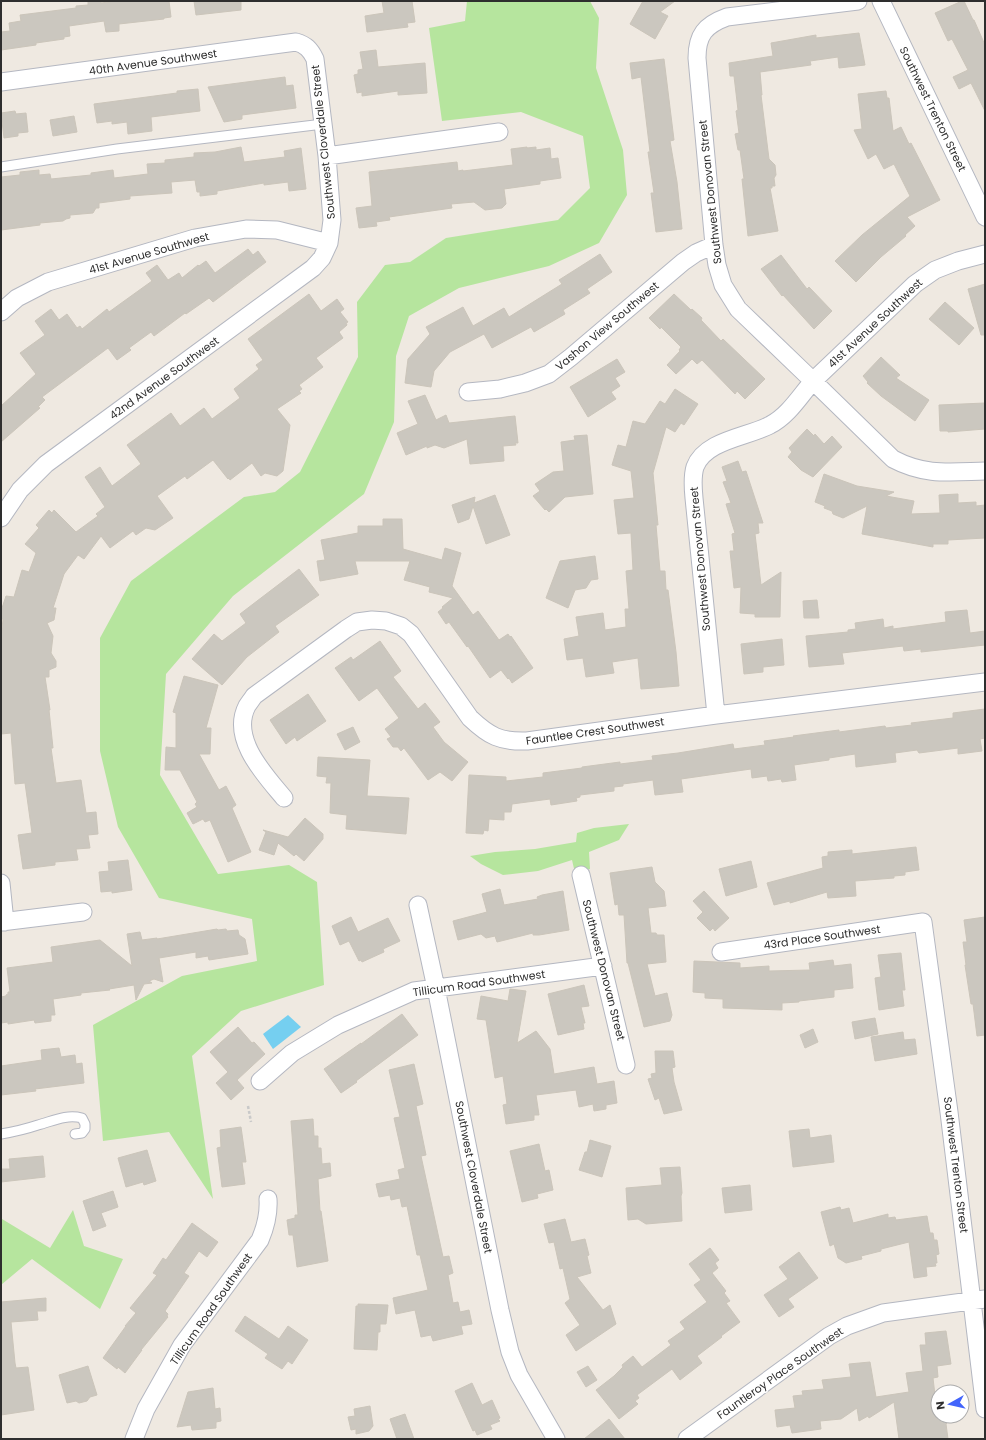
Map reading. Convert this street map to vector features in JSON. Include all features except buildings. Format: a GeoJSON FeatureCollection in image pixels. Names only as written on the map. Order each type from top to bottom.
{"type":"FeatureCollection","features":[{"type":"Feature","properties":{"kind":"street","name":"Southwest Donovan Street"},"geometry":{"type":"LineString","coordinates":[[716,715],[694,498],[693,482],[695,468],[700,458],[710,449],[724,442],[770,425],[782,417],[812,381],[738,309],[724,285],[717,265],[697,46],[701,35],[707,26],[726,17],[858,1]]}},
{"type":"Feature","properties":{"kind":"street","name":"Southwest Trenton Street"},"geometry":{"type":"LineString","coordinates":[[881,1],[985,218]]}},
{"type":"Feature","properties":{"kind":"street","name":"40th Avenue Southwest"},"geometry":{"type":"LineString","coordinates":[[1,82],[296,42],[304,45]]}},
{"type":"Feature","properties":{"kind":"street","name":"Southwest Cloverdale Street"},"geometry":{"type":"LineString","coordinates":[[304,45],[311,50],[315,59],[327,156],[332,220],[329,243]]}},
{"type":"Feature","properties":{"kind":"street"},"geometry":{"type":"LineString","coordinates":[[327,156],[499,132]]}},
{"type":"Feature","properties":{"kind":"street","name":"41st Avenue Southwest"},"geometry":{"type":"LineString","coordinates":[[1,312],[17,298],[48,282],[195,238],[246,229],[277,230],[329,243]]}},
{"type":"Feature","properties":{"kind":"street","name":"42nd Avenue Southwest"},"geometry":{"type":"LineString","coordinates":[[1,518],[20,490],[46,464],[298,280],[313,268],[322,258],[329,243]]}},
{"type":"Feature","properties":{"kind":"street","name":"Vashon View Southwest"},"geometry":{"type":"LineString","coordinates":[[468,392],[500,389],[525,383],[549,374],[683,262],[696,253],[714,245]]}},
{"type":"Feature","properties":{"kind":"street","name":"41st Avenue Southwest"},"geometry":{"type":"LineString","coordinates":[[812,381],[915,284],[935,270],[958,261],[985,254]]}},
{"type":"Feature","properties":{"kind":"street"},"geometry":{"type":"LineString","coordinates":[[812,381],[893,459],[907,466],[934,472],[985,471]]}},
{"type":"Feature","properties":{"kind":"street","name":"Fauntlee Crest Southwest"},"geometry":{"type":"LineString","coordinates":[[284,798],[258,766],[246,743],[243,731],[243,720],[247,707],[254,696],[357,622],[372,620],[386,621],[401,626],[410,634],[470,718],[482,730],[510,742],[985,682]]}},
{"type":"Feature","properties":{"kind":"street","name":"Southwest Donovan Street"},"geometry":{"type":"LineString","coordinates":[[581,875],[626,1065]]}},
{"type":"Feature","properties":{"kind":"street"},"geometry":{"type":"LineString","coordinates":[[1,883],[3,922],[83,912]]}},
{"type":"Feature","properties":{"kind":"street","name":"Southwest Cloverdale Street"},"geometry":{"type":"LineString","coordinates":[[418,905],[500,1310],[510,1352],[519,1375],[556,1439]]}},
{"type":"Feature","properties":{"kind":"street","name":"Southwest Trenton Street"},"geometry":{"type":"LineString","coordinates":[[924,922],[979,1300],[985,1409]]}},
{"type":"Feature","properties":{"kind":"street","name":"43rd Place Southwest"},"geometry":{"type":"LineString","coordinates":[[721,952],[924,922]]}},
{"type":"Feature","properties":{"kind":"street","name":"Tillicum Road Southwest"},"geometry":{"type":"LineString","coordinates":[[260,1081],[292,1053],[338,1025],[414,991],[603,966]]}},
{"type":"Feature","properties":{"kind":"street","name":"Tillicum Road Southwest"},"geometry":{"type":"LineString","coordinates":[[134,1439],[146,1409],[182,1345],[260,1240],[266,1225],[269,1211],[268,1199]]}},
{"type":"Feature","properties":{"kind":"street","name":"Fauntleroy Place Southwest"},"geometry":{"type":"LineString","coordinates":[[687,1439],[829,1336],[847,1326],[883,1313],[979,1300]]}},
{"type":"Feature","properties":{"kind":"lane"},"geometry":{"type":"LineString","coordinates":[[1,167],[118,149],[322,124]]}},
{"type":"Feature","properties":{"kind":"lane"},"geometry":{"type":"LineString","coordinates":[[1,1134],[37,1126],[61,1118],[82,1118],[85,1124],[85,1129],[82,1133],[76,1134]]}},
{"type":"Feature","properties":{"kind":"path"},"geometry":{"type":"LineString","coordinates":[[248,1106],[252,1122]]}},
{"type":"Feature","properties":{"kind":"green space"},"geometry":{"type":"Polygon","coordinates":[[[467,1],[590,1],[599,18],[596,68],[623,150],[627,195],[599,243],[549,266],[459,288],[409,316],[396,356],[394,422],[364,494],[233,596],[166,674],[160,775],[218,874],[289,865],[317,882],[324,985],[241,1011],[192,1056],[213,1199],[169,1132],[103,1141],[93,1025],[182,976],[257,961],[252,919],[159,898],[118,827],[100,751],[100,638],[131,581],[244,497],[275,492],[300,472],[358,357],[357,302],[385,265],[410,262],[446,238],[558,220],[590,188],[583,136],[521,112],[442,121],[429,28],[465,21],[467,1]]]}},
{"type":"Feature","properties":{"kind":"green space"},"geometry":{"type":"Polygon","coordinates":[[[629,824],[619,840],[589,852],[590,869],[575,873],[572,860],[538,871],[503,875],[481,864],[470,856],[495,852],[535,849],[576,842],[577,833],[594,828],[629,824]]]}},
{"type":"Feature","properties":{"kind":"green space"},"geometry":{"type":"Polygon","coordinates":[[[73,1210],[84,1246],[123,1259],[100,1309],[32,1259],[1,1285],[1,1217],[50,1248],[73,1210]]]}},
{"type":"Feature","properties":{"kind":"water"},"geometry":{"type":"Polygon","coordinates":[[[288,1015],[301,1027],[273,1049],[263,1034],[288,1015]]]}}]}
